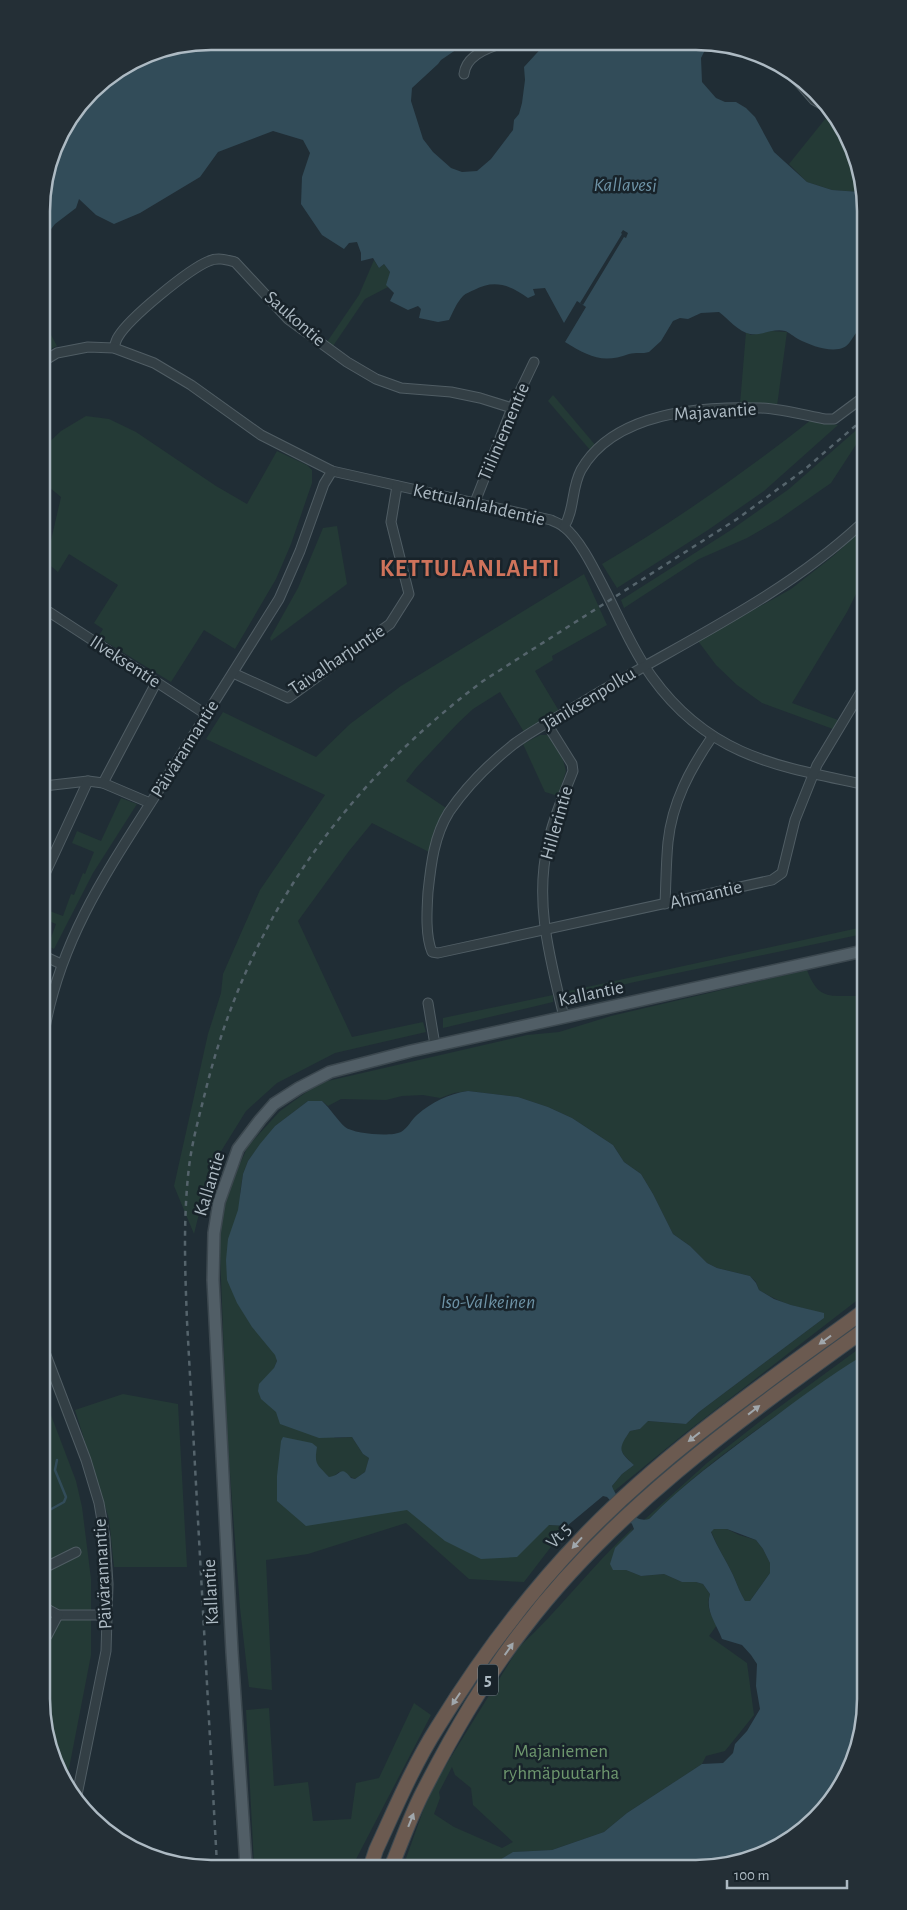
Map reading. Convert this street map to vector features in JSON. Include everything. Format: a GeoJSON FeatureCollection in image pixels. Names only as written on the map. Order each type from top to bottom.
{"type":"FeatureCollection","features":[{"type":"Feature","properties":{"kind":"highway","name":"Vt 5"},"geometry":{"type":"LineString","coordinates":[[373,1860],[436,1729],[483,1659],[546,1578],[583,1536],[624,1497],[690,1440],[857,1316]]}},
{"type":"Feature","properties":{"kind":"highway","name":"Vt 5"},"geometry":{"type":"LineString","coordinates":[[394,1860],[426,1786],[451,1739],[524,1628],[558,1588],[622,1520],[700,1452],[857,1335]]}},
{"type":"Feature","properties":{"kind":"highway"},"geometry":{"type":"LineString","coordinates":[[369,1860],[376,1850]]}},
{"type":"Feature","properties":{"kind":"main road","name":"Kallantie"},"geometry":{"type":"LineString","coordinates":[[246,1860],[232,1652],[215,1331],[214,1232],[219,1202],[238,1149],[274,1104],[330,1072],[435,1045],[857,952]]}},
{"type":"Feature","properties":{"kind":"street"},"geometry":{"type":"LineString","coordinates":[[464,74],[464,68],[484,50]]}},
{"type":"Feature","properties":{"kind":"street","name":"Saukontie"},"geometry":{"type":"LineString","coordinates":[[114,348],[117,338],[125,328],[180,279],[210,261],[223,258],[236,262],[288,319],[347,362],[376,379],[401,388],[451,392],[473,396],[512,408]]}},
{"type":"Feature","properties":{"kind":"street","name":"Kettulanlahdentie"},"geometry":{"type":"LineString","coordinates":[[50,357],[57,353],[80,348],[114,348],[154,363],[191,384],[261,435],[332,471],[551,520],[564,527],[573,536],[588,559],[645,666],[673,704],[693,723],[712,737],[754,758],[857,783]]}},
{"type":"Feature","properties":{"kind":"street","name":"Tiiliniementie"},"geometry":{"type":"LineString","coordinates":[[475,502],[512,408],[534,362]]}},
{"type":"Feature","properties":{"kind":"street","name":"Majavantie"},"geometry":{"type":"LineString","coordinates":[[564,527],[570,517],[573,488],[582,469],[602,445],[627,428],[661,416],[692,410],[724,408],[763,408],[824,419],[834,419],[857,402]]}},
{"type":"Feature","properties":{"kind":"street","name":"Päivärannantie"},"geometry":{"type":"LineString","coordinates":[[50,999],[61,964],[95,892],[278,599],[300,551],[324,484],[332,471]]}},
{"type":"Feature","properties":{"kind":"street","name":"Taivalharjuntie"},"geometry":{"type":"LineString","coordinates":[[233,673],[288,698],[390,624],[408,594],[391,522],[397,486]]}},
{"type":"Feature","properties":{"kind":"street","name":"Jäniksenpolku"},"geometry":{"type":"LineString","coordinates":[[432,952],[428,927],[428,899],[431,861],[440,828],[450,812],[484,771],[515,743],[766,597],[811,567],[838,546],[857,528]]}},
{"type":"Feature","properties":{"kind":"street","name":"Ilveksentie"},"geometry":{"type":"LineString","coordinates":[[50,613],[207,715]]}},
{"type":"Feature","properties":{"kind":"street"},"geometry":{"type":"LineString","coordinates":[[103,783],[156,682]]}},
{"type":"Feature","properties":{"kind":"street","name":"Ahmantie"},"geometry":{"type":"LineString","coordinates":[[432,952],[438,953],[772,880],[782,873],[794,820],[814,774],[857,699]]}},
{"type":"Feature","properties":{"kind":"street","name":"Hillerintie"},"geometry":{"type":"LineString","coordinates":[[547,724],[572,764],[573,770],[548,843],[542,896],[544,930],[564,1017]]}},
{"type":"Feature","properties":{"kind":"street"},"geometry":{"type":"LineString","coordinates":[[665,904],[668,842],[671,823],[682,787],[694,763],[712,737]]}},
{"type":"Feature","properties":{"kind":"street"},"geometry":{"type":"LineString","coordinates":[[50,863],[88,781]]}},
{"type":"Feature","properties":{"kind":"street"},"geometry":{"type":"LineString","coordinates":[[50,785],[88,781],[103,783],[150,804]]}},
{"type":"Feature","properties":{"kind":"street"},"geometry":{"type":"LineString","coordinates":[[50,959],[61,964]]}},
{"type":"Feature","properties":{"kind":"street"},"geometry":{"type":"LineString","coordinates":[[428,1003],[435,1045]]}},
{"type":"Feature","properties":{"kind":"street","name":"Päivärannantie"},"geometry":{"type":"LineString","coordinates":[[50,1366],[86,1460],[99,1503],[105,1538],[108,1584],[106,1651],[78,1789]]}},
{"type":"Feature","properties":{"kind":"street"},"geometry":{"type":"LineString","coordinates":[[50,1564],[76,1552]]}},
{"type":"Feature","properties":{"kind":"street"},"geometry":{"type":"LineString","coordinates":[[50,1611],[58,1615],[107,1614]]}},
{"type":"Feature","properties":{"kind":"street"},"geometry":{"type":"LineString","coordinates":[[50,1630],[58,1615]]}},
{"type":"Feature","properties":{"kind":"green space"},"geometry":{"type":"Polygon","coordinates":[[[827,117],[845,150],[852,170],[856,192],[832,190],[807,182],[789,164],[827,117]]]}},
{"type":"Feature","properties":{"kind":"green space"},"geometry":{"type":"Polygon","coordinates":[[[374,260],[379,268],[384,264],[390,272],[388,287],[365,299],[333,346],[327,342],[359,295],[374,260]]]}},
{"type":"Feature","properties":{"kind":"green space"},"geometry":{"type":"Polygon","coordinates":[[[771,331],[787,332],[777,406],[740,404],[746,332],[751,335],[771,331]]]}},
{"type":"Feature","properties":{"kind":"green space"},"geometry":{"type":"Polygon","coordinates":[[[50,333],[57,346],[50,349],[50,333]]]}},
{"type":"Feature","properties":{"kind":"green space"},"geometry":{"type":"Polygon","coordinates":[[[553,395],[596,446],[591,451],[548,401],[553,395]]]}},
{"type":"Feature","properties":{"kind":"green space"},"geometry":{"type":"Polygon","coordinates":[[[86,416],[109,419],[136,432],[216,486],[247,504],[277,451],[307,465],[312,470],[312,483],[291,544],[276,579],[235,649],[204,630],[171,682],[98,637],[103,629],[94,623],[118,585],[69,554],[58,572],[50,565],[50,545],[61,497],[50,488],[50,441],[61,431],[86,416]]]}},
{"type":"Feature","properties":{"kind":"green space"},"geometry":{"type":"Polygon","coordinates":[[[811,420],[838,425],[764,491],[708,530],[617,588],[602,564],[709,496],[811,420]]]}},
{"type":"Feature","properties":{"kind":"green space"},"geometry":{"type":"Polygon","coordinates":[[[857,430],[857,443],[831,483],[778,520],[747,538],[699,559],[624,608],[621,600],[731,530],[789,489],[857,430]]]}},
{"type":"Feature","properties":{"kind":"green space"},"geometry":{"type":"Polygon","coordinates":[[[337,526],[347,584],[271,641],[270,638],[298,588],[323,528],[337,526]]]}},
{"type":"Feature","properties":{"kind":"green space"},"geometry":{"type":"Polygon","coordinates":[[[857,535],[857,592],[792,703],[838,720],[833,729],[762,703],[737,685],[716,665],[698,641],[791,589],[857,535]]]}},
{"type":"Feature","properties":{"kind":"green space"},"geometry":{"type":"Polygon","coordinates":[[[584,574],[607,625],[552,656],[553,660],[535,671],[559,711],[524,732],[500,692],[473,709],[416,768],[406,781],[446,808],[435,829],[429,852],[372,823],[298,921],[352,1037],[423,1022],[426,1032],[335,1053],[277,1083],[246,1111],[210,1169],[194,1234],[174,1186],[208,1034],[221,993],[223,974],[260,890],[325,795],[206,739],[223,712],[316,757],[350,724],[401,686],[584,574]]]}},
{"type":"Feature","properties":{"kind":"green space"},"geometry":{"type":"Polygon","coordinates":[[[540,735],[547,735],[552,739],[563,760],[566,771],[558,796],[545,792],[523,744],[540,735]]]}},
{"type":"Feature","properties":{"kind":"green space"},"geometry":{"type":"Polygon","coordinates":[[[121,798],[137,804],[93,873],[54,949],[50,947],[50,940],[56,924],[50,922],[50,911],[63,916],[71,894],[74,895],[94,852],[72,843],[77,831],[101,841],[121,798]]]}},
{"type":"Feature","properties":{"kind":"green space"},"geometry":{"type":"Polygon","coordinates":[[[857,928],[857,935],[630,983],[566,1000],[564,992],[857,928]]]}},
{"type":"Feature","properties":{"kind":"green space"},"geometry":{"type":"Polygon","coordinates":[[[807,970],[816,987],[821,992],[834,996],[857,996],[857,1300],[684,1434],[613,1492],[612,1486],[622,1474],[634,1465],[621,1449],[630,1431],[640,1429],[647,1421],[686,1424],[699,1412],[824,1318],[811,1310],[779,1301],[759,1290],[756,1282],[750,1276],[717,1268],[707,1263],[690,1246],[673,1234],[641,1174],[624,1162],[613,1145],[572,1118],[548,1107],[518,1097],[468,1091],[440,1098],[423,1095],[402,1096],[386,1100],[341,1099],[328,1106],[322,1101],[308,1101],[275,1126],[248,1161],[243,1174],[240,1193],[277,1361],[274,1368],[335,1438],[352,1437],[363,1454],[369,1458],[365,1472],[355,1479],[339,1472],[333,1477],[329,1477],[315,1463],[318,1477],[408,1510],[420,1519],[567,1526],[524,1582],[469,1579],[406,1523],[308,1554],[266,1560],[272,1690],[249,1687],[240,1608],[227,1433],[219,1227],[228,1190],[248,1146],[280,1111],[319,1083],[527,1035],[559,1032],[611,1016],[807,970]]]}},
{"type":"Feature","properties":{"kind":"green space"},"geometry":{"type":"Polygon","coordinates":[[[553,995],[553,1002],[443,1028],[443,1018],[553,995]]]}},
{"type":"Feature","properties":{"kind":"green space"},"geometry":{"type":"Polygon","coordinates":[[[857,1350],[857,1360],[725,1453],[673,1496],[649,1519],[644,1520],[707,1463],[857,1350]]]}},
{"type":"Feature","properties":{"kind":"green space"},"geometry":{"type":"Polygon","coordinates":[[[123,1394],[178,1404],[187,1567],[114,1567],[109,1519],[75,1410],[123,1394]]]}},
{"type":"Feature","properties":{"kind":"green space"},"geometry":{"type":"Polygon","coordinates":[[[50,1413],[76,1481],[82,1507],[91,1579],[91,1655],[68,1772],[55,1740],[51,1720],[50,1413]]]}},
{"type":"Feature","properties":{"kind":"green space","name":"Majaniemen ryhmäpuutarha"},"geometry":{"type":"Polygon","coordinates":[[[633,1528],[613,1570],[626,1570],[641,1576],[664,1574],[682,1582],[703,1584],[710,1594],[709,1610],[717,1625],[709,1636],[747,1663],[754,1715],[725,1751],[706,1756],[702,1764],[627,1813],[604,1832],[552,1850],[514,1852],[500,1860],[405,1860],[424,1808],[438,1778],[519,1647],[633,1528]],[[452,1767],[439,1792],[440,1798],[434,1814],[454,1827],[502,1848],[513,1842],[473,1805],[471,1788],[455,1775],[452,1767]]]}},
{"type":"Feature","properties":{"kind":"green space"},"geometry":{"type":"Polygon","coordinates":[[[714,1529],[727,1529],[756,1540],[770,1563],[770,1573],[750,1601],[745,1601],[713,1537],[711,1531],[714,1529]]]}},
{"type":"Feature","properties":{"kind":"green space"},"geometry":{"type":"Polygon","coordinates":[[[414,1703],[431,1715],[356,1860],[254,1860],[246,1710],[269,1708],[274,1786],[308,1782],[313,1821],[351,1819],[356,1783],[379,1778],[414,1703]]]}},
{"type":"Feature","properties":{"kind":"water","name":"Kallavesi"},"geometry":{"type":"Polygon","coordinates":[[[211,50],[456,50],[441,60],[412,88],[411,101],[423,139],[433,152],[451,168],[462,172],[477,171],[491,159],[513,130],[514,120],[519,114],[522,103],[525,80],[524,67],[540,50],[705,50],[701,58],[702,82],[716,98],[725,102],[736,102],[746,108],[755,117],[774,152],[807,182],[832,190],[856,192],[857,332],[843,348],[828,349],[798,339],[788,332],[781,330],[759,334],[746,333],[719,312],[701,313],[688,319],[680,318],[673,321],[661,341],[649,352],[603,358],[588,355],[565,342],[586,307],[577,301],[564,323],[545,288],[533,289],[535,295],[528,298],[508,287],[495,284],[481,287],[463,296],[449,320],[438,322],[419,318],[421,309],[418,306],[408,310],[390,301],[394,293],[386,285],[390,272],[384,264],[379,268],[373,258],[361,261],[361,253],[357,242],[349,243],[344,249],[322,235],[301,204],[302,177],[310,153],[303,140],[273,131],[218,152],[200,177],[140,213],[114,224],[96,215],[79,199],[76,208],[55,224],[50,231],[50,201],[55,170],[62,150],[83,113],[97,97],[122,77],[150,62],[170,55],[190,51],[211,50]]]}},
{"type":"Feature","properties":{"kind":"water","name":"Iso-Valkeinen"},"geometry":{"type":"Polygon","coordinates":[[[468,1091],[518,1097],[548,1107],[572,1118],[613,1145],[624,1162],[641,1174],[673,1234],[690,1246],[707,1263],[717,1268],[750,1276],[759,1290],[774,1299],[824,1313],[824,1318],[699,1412],[686,1424],[648,1421],[640,1429],[630,1431],[623,1442],[621,1450],[634,1465],[622,1474],[612,1486],[630,1512],[637,1518],[649,1519],[675,1494],[717,1460],[812,1390],[857,1360],[857,1709],[854,1730],[840,1770],[824,1797],[802,1820],[785,1833],[767,1843],[737,1855],[717,1859],[500,1860],[513,1852],[552,1850],[604,1832],[627,1813],[702,1764],[723,1763],[733,1753],[735,1744],[747,1731],[760,1709],[756,1686],[757,1664],[742,1645],[722,1639],[710,1611],[710,1594],[703,1584],[682,1582],[664,1574],[641,1576],[626,1570],[613,1570],[610,1564],[615,1548],[634,1529],[632,1524],[607,1497],[603,1496],[567,1526],[549,1525],[517,1557],[481,1559],[445,1541],[407,1510],[306,1526],[277,1501],[277,1476],[283,1437],[312,1443],[317,1447],[317,1464],[329,1477],[342,1471],[355,1479],[365,1472],[369,1458],[363,1454],[352,1437],[319,1438],[280,1424],[276,1412],[261,1399],[258,1391],[259,1384],[274,1368],[277,1361],[275,1355],[252,1327],[237,1303],[227,1280],[228,1239],[238,1210],[243,1174],[248,1161],[275,1126],[308,1101],[322,1101],[345,1127],[350,1129],[364,1133],[396,1134],[401,1132],[428,1106],[447,1096],[468,1091]],[[714,1529],[711,1532],[745,1601],[750,1601],[770,1573],[770,1563],[756,1540],[727,1529],[714,1529]]]}},
{"type":"Feature","properties":{"kind":"pier"},"geometry":{"type":"Polygon","coordinates":[[[623,230],[628,233],[626,238],[624,237],[583,305],[580,303],[623,230]]]}},
{"type":"Feature","properties":{"kind":"waterway"},"geometry":{"type":"LineString","coordinates":[[50,1510],[64,1502],[66,1497],[55,1470],[57,1460]]}},
{"type":"Feature","properties":{"kind":"railway"},"geometry":{"type":"LineString","coordinates":[[217,1860],[187,1321],[185,1225],[189,1167],[198,1120],[223,1030],[246,971],[274,915],[307,862],[344,813],[386,766],[432,722],[483,681],[737,519],[804,470],[857,424]]}},
{"type":"Feature","properties":{"kind":"district","name":"KETTULANLAHTI"},"geometry":{"type":"Point","coordinates":[470,569]}}]}
